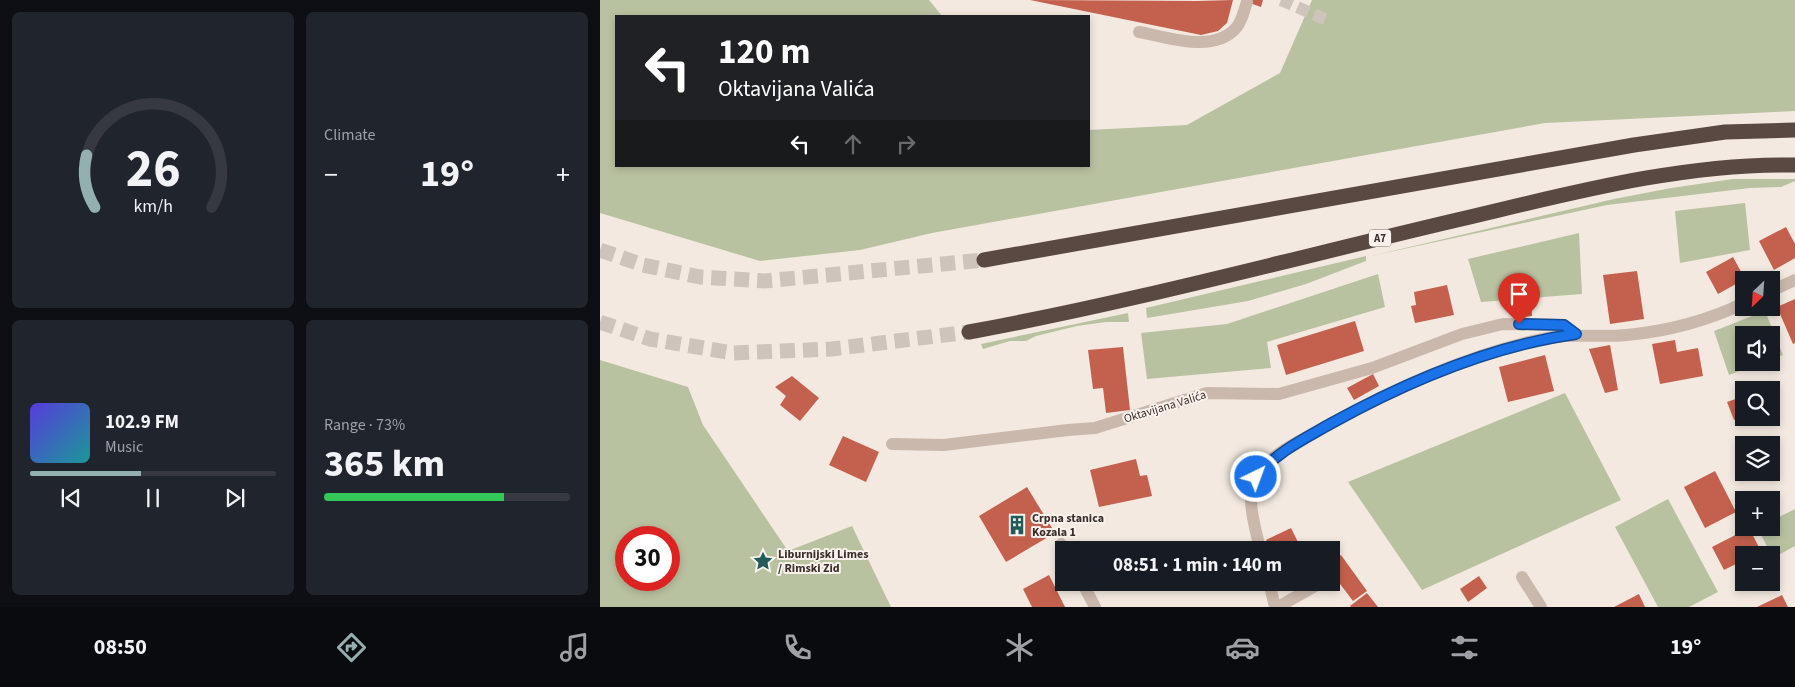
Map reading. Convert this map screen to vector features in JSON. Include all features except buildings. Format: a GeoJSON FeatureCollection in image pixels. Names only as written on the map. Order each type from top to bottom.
{"type":"FeatureCollection","features":[{"type":"Feature","properties":{"kind":"highway"},"geometry":{"type":"LineString","coordinates":[[984,260],[1634,145],[1725,132],[1795,130]]}},
{"type":"Feature","properties":{"kind":"highway","name":"A7"},"geometry":{"type":"LineString","coordinates":[[969,332],[1116,301],[1626,182],[1716,168],[1795,165]]}},
{"type":"Feature","properties":{"kind":"street"},"geometry":{"type":"LineString","coordinates":[[1139,32],[1198,43],[1221,38],[1237,27],[1247,2]]}},
{"type":"Feature","properties":{"kind":"street"},"geometry":{"type":"LineString","coordinates":[[1780,287],[1795,280]]}},
{"type":"Feature","properties":{"kind":"street","name":"Oktavijana Valića"},"geometry":{"type":"LineString","coordinates":[[1258,541],[1252,507],[1256,477],[1282,451],[1357,409],[1414,383],[1487,354],[1538,340],[1576,334],[1626,335],[1684,326],[1735,307]]}},
{"type":"Feature","properties":{"kind":"street","name":"Oktavijana Valića"},"geometry":{"type":"LineString","coordinates":[[892,444],[944,445],[1094,428],[1207,393],[1279,394],[1372,368],[1462,334],[1503,324],[1564,325],[1576,334]]}},
{"type":"Feature","properties":{"kind":"street"},"geometry":{"type":"LineString","coordinates":[[1522,577],[1541,607]]}},
{"type":"Feature","properties":{"kind":"street"},"geometry":{"type":"LineString","coordinates":[[1087,591],[1095,607]]}},
{"type":"Feature","properties":{"kind":"street"},"geometry":{"type":"LineString","coordinates":[[1272,591],[1276,607],[1305,591]]}},
{"type":"Feature","properties":{"kind":"green space"},"geometry":{"type":"Polygon","coordinates":[[[600,0],[929,0],[941,15],[615,15],[615,167],[1090,167],[1090,130],[1187,125],[1280,73],[1312,0],[1795,0],[1795,111],[1545,123],[932,233],[860,250],[760,261],[600,213],[600,0]]]}},
{"type":"Feature","properties":{"kind":"green space"},"geometry":{"type":"Polygon","coordinates":[[[1733,179],[1795,179],[1795,181],[1781,187],[1750,188],[1607,205],[1371,256],[1614,199],[1733,179]]]}},
{"type":"Feature","properties":{"kind":"green space"},"geometry":{"type":"Polygon","coordinates":[[[1745,203],[1750,250],[1680,263],[1675,211],[1745,203]]]}},
{"type":"Feature","properties":{"kind":"green space"},"geometry":{"type":"Polygon","coordinates":[[[1579,233],[1582,294],[1481,302],[1468,259],[1579,233]]]}},
{"type":"Feature","properties":{"kind":"green space"},"geometry":{"type":"Polygon","coordinates":[[[1366,256],[1366,261],[1306,284],[1248,301],[1147,318],[1146,308],[1366,256]]]}},
{"type":"Feature","properties":{"kind":"green space"},"geometry":{"type":"Polygon","coordinates":[[[1378,274],[1385,307],[1267,342],[1271,368],[1147,379],[1141,333],[1227,324],[1378,274]]]}},
{"type":"Feature","properties":{"kind":"green space"},"geometry":{"type":"Polygon","coordinates":[[[1128,313],[1129,322],[1106,322],[1077,326],[1036,336],[1026,341],[1010,341],[983,349],[981,344],[1128,313]]]}},
{"type":"Feature","properties":{"kind":"green space"},"geometry":{"type":"Polygon","coordinates":[[[1752,316],[1767,316],[1771,326],[1735,326],[1735,371],[1740,371],[1729,375],[1714,331],[1752,316]]]}},
{"type":"Feature","properties":{"kind":"green space"},"geometry":{"type":"Polygon","coordinates":[[[600,360],[688,387],[703,425],[788,551],[852,526],[891,607],[600,607],[600,360]]]}},
{"type":"Feature","properties":{"kind":"green space"},"geometry":{"type":"Polygon","coordinates":[[[1565,393],[1621,500],[1422,590],[1348,482],[1565,393]]]}},
{"type":"Feature","properties":{"kind":"green space"},"geometry":{"type":"Polygon","coordinates":[[[1668,499],[1718,592],[1689,607],[1658,607],[1615,527],[1668,499]]]}},
{"type":"Feature","properties":{"kind":"green space"},"geometry":{"type":"Polygon","coordinates":[[[1795,509],[1795,546],[1780,554],[1780,546],[1767,546],[1762,536],[1780,536],[1780,516],[1795,509]]]}},
{"type":"Feature","properties":{"kind":"tunnel"},"geometry":{"type":"LineString","coordinates":[[1281,0],[1327,20]]}},
{"type":"Feature","properties":{"kind":"tunnel"},"geometry":{"type":"LineString","coordinates":[[600,250],[643,265],[700,277],[765,281],[984,260]]}},
{"type":"Feature","properties":{"kind":"tunnel"},"geometry":{"type":"LineString","coordinates":[[600,322],[650,339],[733,353],[832,349],[969,332]]}},
{"type":"Feature","properties":{"kind":"place","name":"Crpna stanica Kozala 1"},"geometry":{"type":"Point","coordinates":[1017,525]}},
{"type":"Feature","properties":{"kind":"place","name":"Liburnijski Limes / Rimski Zid"},"geometry":{"type":"Point","coordinates":[763,561]}},
{"type":"Feature","properties":{"kind":"route"},"geometry":{"type":"LineString","coordinates":[[1256,477],[1282,451],[1357,409],[1414,383],[1487,354],[1538,340],[1576,334],[1564,325],[1519,324]]}}]}
